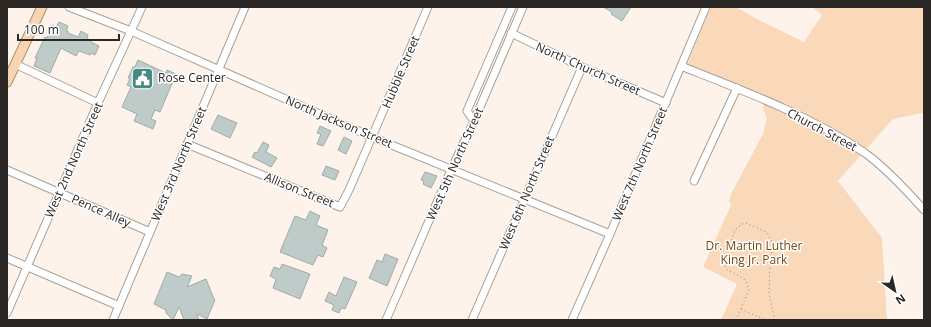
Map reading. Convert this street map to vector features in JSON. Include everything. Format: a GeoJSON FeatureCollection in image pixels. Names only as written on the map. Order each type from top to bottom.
{"type":"FeatureCollection","features":[{"type":"Feature","properties":{"kind":"main road"},"geometry":{"type":"LineString","coordinates":[[7,82],[42,7]]}},
{"type":"Feature","properties":{"kind":"street","name":"North Jackson Street"},"geometry":{"type":"LineString","coordinates":[[69,7],[131,31],[372,137],[610,234]]}},
{"type":"Feature","properties":{"kind":"street","name":"West 2nd North Street"},"geometry":{"type":"LineString","coordinates":[[7,313],[98,103],[142,7]]}},
{"type":"Feature","properties":{"kind":"street","name":"West 3rd North Street"},"geometry":{"type":"LineString","coordinates":[[113,320],[245,7]]}},
{"type":"Feature","properties":{"kind":"street","name":"Hubble Street"},"geometry":{"type":"LineString","coordinates":[[372,137],[428,7]]}},
{"type":"Feature","properties":{"kind":"street"},"geometry":{"type":"LineString","coordinates":[[474,121],[467,111],[512,7]]}},
{"type":"Feature","properties":{"kind":"street","name":"West 5th North Street"},"geometry":{"type":"LineString","coordinates":[[386,320],[523,7]]}},
{"type":"Feature","properties":{"kind":"street","name":"West 7th North Street"},"geometry":{"type":"LineString","coordinates":[[572,320],[706,7]]}},
{"type":"Feature","properties":{"kind":"street","name":"North Church Street"},"geometry":{"type":"LineString","coordinates":[[511,33],[582,67],[666,103]]}},
{"type":"Feature","properties":{"kind":"street"},"geometry":{"type":"LineString","coordinates":[[15,64],[98,103]]}},
{"type":"Feature","properties":{"kind":"street","name":"Church Street"},"geometry":{"type":"LineString","coordinates":[[681,66],[738,88],[815,123],[866,154],[902,186],[924,210]]}},
{"type":"Feature","properties":{"kind":"street","name":"West 6th North Street"},"geometry":{"type":"LineString","coordinates":[[472,320],[582,67]]}},
{"type":"Feature","properties":{"kind":"street"},"geometry":{"type":"LineString","coordinates":[[694,180],[738,88]]}},
{"type":"Feature","properties":{"kind":"street","name":"Allison Street"},"geometry":{"type":"LineString","coordinates":[[188,144],[340,207],[372,137]]}},
{"type":"Feature","properties":{"kind":"street","name":"Pence Alley"},"geometry":{"type":"LineString","coordinates":[[7,170],[150,232]]}},
{"type":"Feature","properties":{"kind":"street"},"geometry":{"type":"LineString","coordinates":[[7,258],[27,268],[119,306]]}},
{"type":"Feature","properties":{"kind":"path"},"geometry":{"type":"LineString","coordinates":[[736,320],[749,290],[743,278],[727,270],[724,263],[735,230],[742,224],[746,223],[764,231],[771,238],[773,244],[770,260],[769,294],[775,320]]}},
{"type":"Feature","properties":{"kind":"path"},"geometry":{"type":"LineString","coordinates":[[741,309],[766,320]]}},
{"type":"Feature","properties":{"kind":"green space","name":"Dr. Martin Luther King Jr. Park"},"geometry":{"type":"Polygon","coordinates":[[[711,7],[736,7],[804,42],[822,15],[812,7],[924,7],[924,114],[922,113],[893,119],[838,181],[882,238],[887,320],[721,320],[737,284],[703,267],[731,205],[729,201],[731,194],[763,134],[767,118],[763,108],[766,97],[687,65],[711,7]]]}},
{"type":"Feature","properties":{"kind":"building"},"geometry":{"type":"Polygon","coordinates":[[[603,7],[631,7],[622,21],[611,14],[612,12],[603,7]]]}},
{"type":"Feature","properties":{"kind":"building"},"geometry":{"type":"Polygon","coordinates":[[[59,22],[68,26],[66,31],[68,31],[68,33],[78,37],[81,31],[88,35],[87,38],[91,42],[99,46],[95,55],[91,53],[90,55],[79,51],[76,56],[61,48],[50,73],[34,66],[37,58],[35,58],[45,37],[47,38],[52,25],[56,27],[59,22]]]}},
{"type":"Feature","properties":{"kind":"building"},"geometry":{"type":"Polygon","coordinates":[[[138,60],[166,73],[167,70],[176,74],[160,112],[155,110],[151,119],[156,121],[153,129],[134,121],[137,114],[122,107],[131,87],[127,85],[130,79],[128,78],[138,60]]]}},
{"type":"Feature","properties":{"kind":"building"},"geometry":{"type":"Polygon","coordinates":[[[218,115],[237,123],[230,138],[211,129],[218,115]]]}},
{"type":"Feature","properties":{"kind":"building"},"geometry":{"type":"Polygon","coordinates":[[[320,126],[331,131],[323,146],[317,144],[321,134],[317,133],[320,126]]]}},
{"type":"Feature","properties":{"kind":"building"},"geometry":{"type":"Polygon","coordinates":[[[344,137],[352,141],[346,154],[338,150],[344,137]]]}},
{"type":"Feature","properties":{"kind":"building"},"geometry":{"type":"Polygon","coordinates":[[[263,142],[269,145],[266,152],[277,158],[271,167],[252,157],[255,152],[257,153],[263,142]]]}},
{"type":"Feature","properties":{"kind":"building"},"geometry":{"type":"Polygon","coordinates":[[[326,166],[339,171],[335,180],[322,175],[326,166]]]}},
{"type":"Feature","properties":{"kind":"building"},"geometry":{"type":"Polygon","coordinates":[[[425,172],[437,176],[431,188],[423,184],[424,181],[421,180],[425,172]]]}},
{"type":"Feature","properties":{"kind":"building"},"geometry":{"type":"Polygon","coordinates":[[[310,211],[320,216],[316,225],[328,230],[322,245],[327,248],[323,257],[318,255],[313,265],[280,252],[295,216],[306,220],[310,211]]]}},
{"type":"Feature","properties":{"kind":"building"},"geometry":{"type":"Polygon","coordinates":[[[385,254],[398,259],[387,286],[369,278],[377,260],[382,262],[385,254]]]}},
{"type":"Feature","properties":{"kind":"building"},"geometry":{"type":"Polygon","coordinates":[[[282,264],[310,274],[300,299],[273,288],[276,279],[270,276],[274,267],[280,269],[282,264]]]}},
{"type":"Feature","properties":{"kind":"building"},"geometry":{"type":"Polygon","coordinates":[[[167,272],[179,277],[182,274],[192,276],[187,287],[206,279],[215,300],[207,319],[197,314],[199,320],[184,320],[179,307],[173,320],[166,313],[166,310],[154,304],[167,272]]]}},
{"type":"Feature","properties":{"kind":"building"},"geometry":{"type":"Polygon","coordinates":[[[344,277],[357,282],[345,309],[341,308],[339,313],[332,310],[334,305],[325,301],[329,292],[336,296],[344,277]]]}},
{"type":"Feature","properties":{"kind":"place","name":"Rose Center"},"geometry":{"type":"Point","coordinates":[142,78]}}]}
